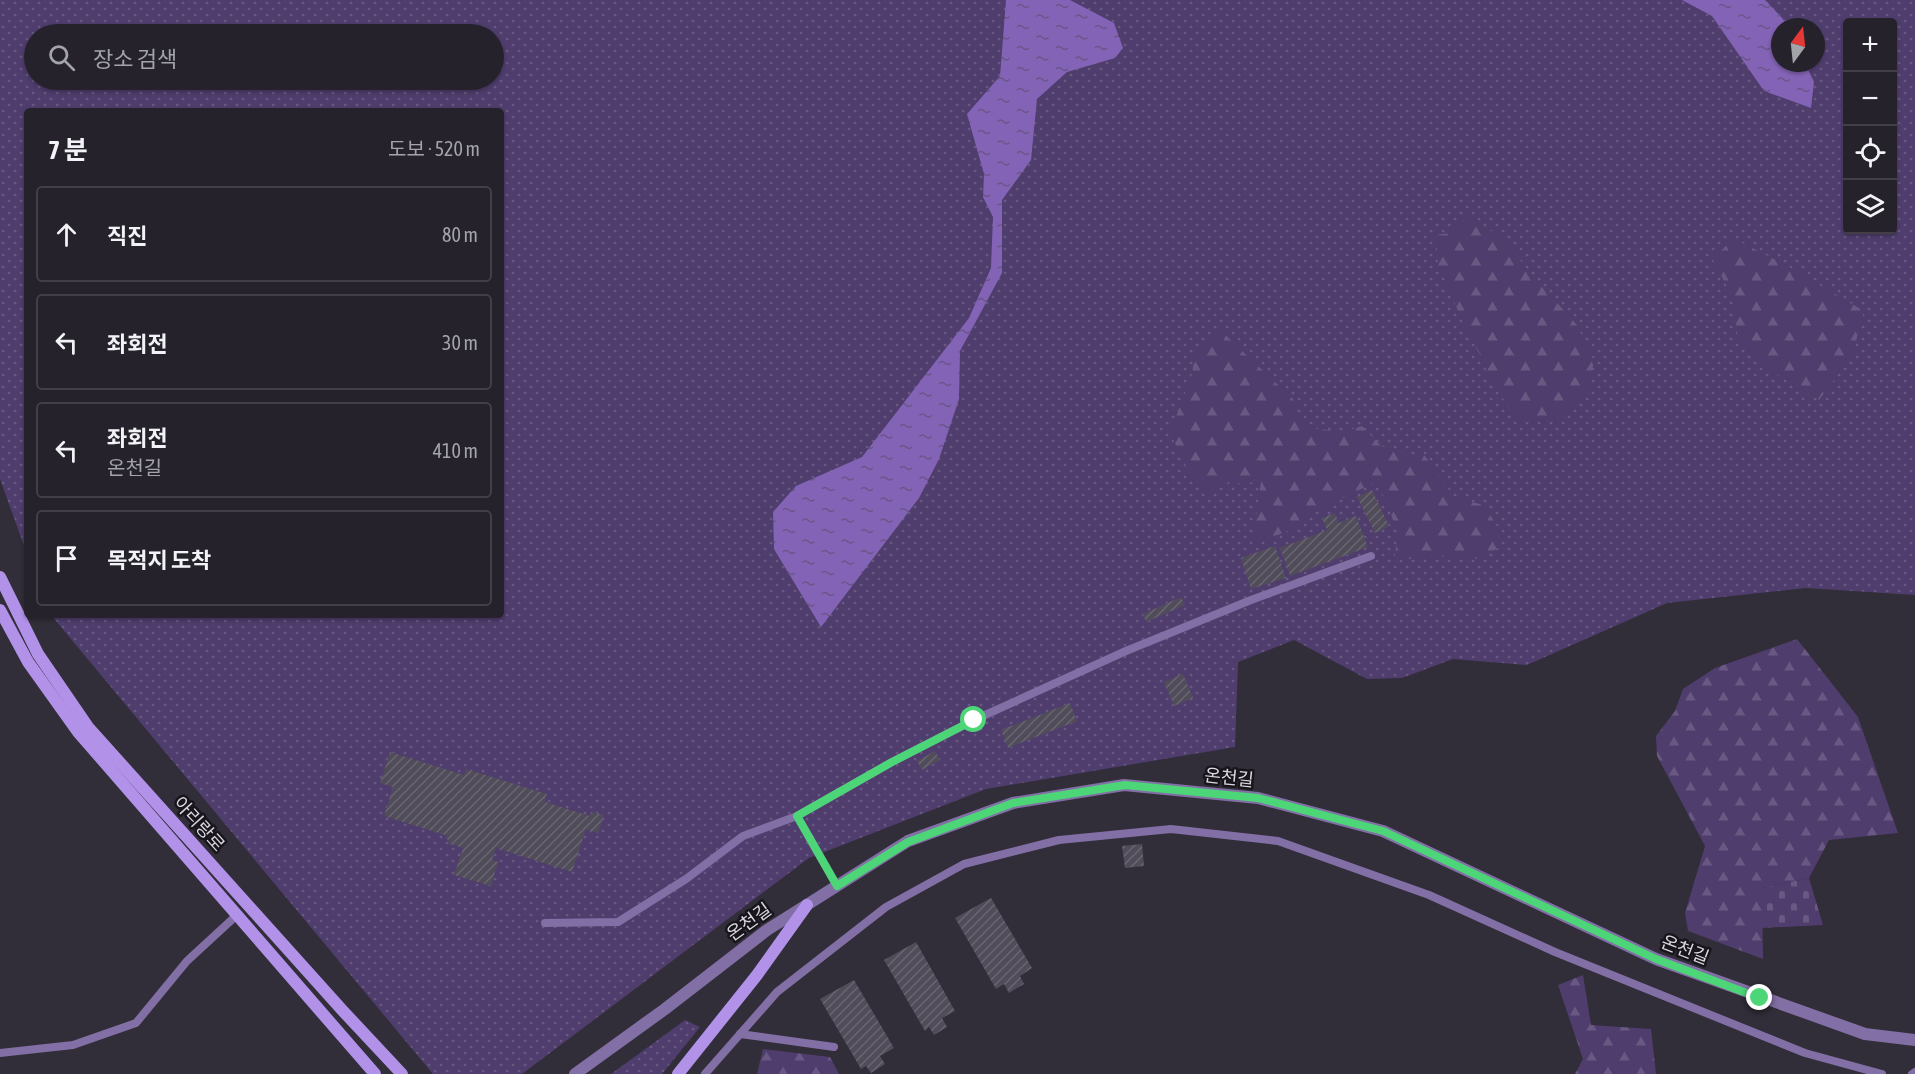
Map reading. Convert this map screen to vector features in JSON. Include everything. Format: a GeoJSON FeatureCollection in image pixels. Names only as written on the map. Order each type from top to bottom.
{"type":"FeatureCollection","features":[{"type":"Feature","properties":{"kind":"main road","name":"아리랑로"},"geometry":{"type":"LineString","coordinates":[[0,577],[38,654],[88,727],[327,994],[402,1074]]}},
{"type":"Feature","properties":{"kind":"main road","name":"아리랑로"},"geometry":{"type":"LineString","coordinates":[[0,610],[28,662],[78,732],[375,1074]]}},
{"type":"Feature","properties":{"kind":"main road"},"geometry":{"type":"LineString","coordinates":[[678,1074],[757,975],[807,905]]}},
{"type":"Feature","properties":{"kind":"street","name":"온천길"},"geometry":{"type":"LineString","coordinates":[[575,1074],[768,930],[908,842],[1013,803],[1125,785],[1258,798],[1383,831],[1656,959],[1865,1034],[1915,1040]]}},
{"type":"Feature","properties":{"kind":"lane"},"geometry":{"type":"LineString","coordinates":[[545,923],[618,922],[686,879],[743,836],[797,816],[892,762],[974,720],[1137,647],[1251,600],[1371,556]]}},
{"type":"Feature","properties":{"kind":"lane"},"geometry":{"type":"LineString","coordinates":[[797,816],[837,886]]}},
{"type":"Feature","properties":{"kind":"lane"},"geometry":{"type":"LineString","coordinates":[[705,1074],[777,992],[886,907],[964,864],[1059,840],[1171,829],[1278,841],[1429,895],[1555,952],[1805,1053],[1882,1074]]}},
{"type":"Feature","properties":{"kind":"lane"},"geometry":{"type":"LineString","coordinates":[[0,1053],[74,1045],[135,1023],[187,961],[237,915]]}},
{"type":"Feature","properties":{"kind":"lane"},"geometry":{"type":"LineString","coordinates":[[741,1034],[834,1047]]}},
{"type":"Feature","properties":{"kind":"green space"},"geometry":{"type":"Polygon","coordinates":[[[0,0],[1915,0],[1915,595],[1806,588],[1667,603],[1527,665],[1453,659],[1402,678],[1367,679],[1294,640],[1238,662],[1235,747],[986,789],[809,858],[522,1074],[433,1074],[53,618],[504,618],[504,108],[24,108],[24,546],[0,479],[0,0]]]}},
{"type":"Feature","properties":{"kind":"green space"},"geometry":{"type":"Polygon","coordinates":[[[1468,216],[1504,239],[1531,274],[1577,325],[1594,361],[1586,398],[1552,422],[1521,422],[1491,383],[1482,358],[1467,332],[1438,264],[1436,235],[1450,233],[1468,216]]]}},
{"type":"Feature","properties":{"kind":"green space"},"geometry":{"type":"Polygon","coordinates":[[[1733,238],[1784,264],[1864,311],[1852,356],[1819,400],[1768,369],[1738,339],[1733,298],[1713,260],[1733,238]]]}},
{"type":"Feature","properties":{"kind":"green space"},"geometry":{"type":"Polygon","coordinates":[[[1219,329],[1293,399],[1303,427],[1344,432],[1362,426],[1381,446],[1407,454],[1425,456],[1455,498],[1484,505],[1498,528],[1498,548],[1479,559],[1438,555],[1394,561],[1398,532],[1377,481],[1314,513],[1303,525],[1252,545],[1261,482],[1226,484],[1207,493],[1188,470],[1170,433],[1192,374],[1195,351],[1219,329]]]}},
{"type":"Feature","properties":{"kind":"green space"},"geometry":{"type":"Polygon","coordinates":[[[1797,639],[1858,717],[1898,833],[1829,840],[1809,878],[1762,888],[1763,959],[1688,931],[1685,913],[1705,846],[1657,756],[1656,736],[1675,711],[1683,689],[1715,668],[1797,639]]]}},
{"type":"Feature","properties":{"kind":"green space"},"geometry":{"type":"Polygon","coordinates":[[[1809,878],[1823,925],[1762,928],[1762,888],[1809,878]]]}},
{"type":"Feature","properties":{"kind":"green space"},"geometry":{"type":"Polygon","coordinates":[[[1583,975],[1591,1025],[1651,1029],[1656,1074],[1575,1074],[1583,1059],[1558,985],[1583,975]]]}},
{"type":"Feature","properties":{"kind":"green space"},"geometry":{"type":"Polygon","coordinates":[[[685,1020],[700,1027],[662,1074],[611,1074],[685,1020]]]}},
{"type":"Feature","properties":{"kind":"green space"},"geometry":{"type":"Polygon","coordinates":[[[763,1049],[830,1057],[839,1074],[757,1074],[763,1049]]]}},
{"type":"Feature","properties":{"kind":"water"},"geometry":{"type":"Polygon","coordinates":[[[1006,0],[1070,0],[1114,23],[1123,48],[1115,58],[1067,72],[1037,99],[1031,160],[1002,200],[1002,273],[960,351],[959,399],[939,459],[919,498],[821,627],[774,549],[773,512],[796,486],[862,457],[969,318],[991,268],[993,217],[983,197],[984,174],[967,114],[1000,76],[1006,0]]]}},
{"type":"Feature","properties":{"kind":"water"},"geometry":{"type":"Polygon","coordinates":[[[1682,0],[1765,0],[1782,18],[1771,18],[1771,72],[1809,72],[1814,82],[1811,108],[1764,91],[1712,16],[1682,0]]]}},
{"type":"Feature","properties":{"kind":"building"},"geometry":{"type":"Polygon","coordinates":[[[1372,490],[1389,526],[1375,533],[1357,497],[1372,490]]]}},
{"type":"Feature","properties":{"kind":"building"},"geometry":{"type":"Polygon","coordinates":[[[1335,513],[1339,523],[1356,516],[1368,547],[1290,576],[1280,548],[1327,530],[1322,518],[1335,513]]]}},
{"type":"Feature","properties":{"kind":"building"},"geometry":{"type":"Polygon","coordinates":[[[1275,546],[1286,578],[1251,589],[1241,558],[1275,546]]]}},
{"type":"Feature","properties":{"kind":"building"},"geometry":{"type":"Polygon","coordinates":[[[1181,597],[1185,605],[1146,622],[1143,614],[1181,597]]]}},
{"type":"Feature","properties":{"kind":"building"},"geometry":{"type":"Polygon","coordinates":[[[1183,674],[1193,698],[1174,706],[1164,682],[1183,674]]]}},
{"type":"Feature","properties":{"kind":"building"},"geometry":{"type":"Polygon","coordinates":[[[1070,703],[1077,721],[1008,748],[1001,730],[1070,703]]]}},
{"type":"Feature","properties":{"kind":"building"},"geometry":{"type":"Polygon","coordinates":[[[935,751],[940,760],[922,770],[917,761],[935,751]]]}},
{"type":"Feature","properties":{"kind":"building"},"geometry":{"type":"Polygon","coordinates":[[[390,752],[464,775],[466,769],[547,794],[545,802],[590,816],[591,812],[604,815],[598,833],[586,829],[572,872],[496,848],[492,860],[498,862],[491,886],[454,875],[463,848],[450,844],[445,835],[384,816],[393,787],[380,783],[390,752]]]}},
{"type":"Feature","properties":{"kind":"building"},"geometry":{"type":"Polygon","coordinates":[[[1142,844],[1144,866],[1125,868],[1122,846],[1142,844]]]}},
{"type":"Feature","properties":{"kind":"building"},"geometry":{"type":"Polygon","coordinates":[[[991,898],[1032,968],[1020,976],[1024,984],[1009,993],[1004,984],[996,989],[955,918],[991,898]]]}},
{"type":"Feature","properties":{"kind":"building"},"geometry":{"type":"Polygon","coordinates":[[[916,942],[955,1011],[942,1018],[947,1027],[934,1035],[929,1027],[925,1031],[884,960],[916,942]]]}},
{"type":"Feature","properties":{"kind":"building"},"geometry":{"type":"Polygon","coordinates":[[[854,980],[894,1048],[880,1056],[885,1064],[871,1073],[866,1066],[861,1069],[820,999],[854,980]]]}},
{"type":"Feature","properties":{"kind":"route"},"geometry":{"type":"LineString","coordinates":[[974,720],[892,762],[797,816],[837,886],[908,842],[1013,803],[1125,785],[1258,798],[1383,831],[1656,959],[1760,998]]}}]}
